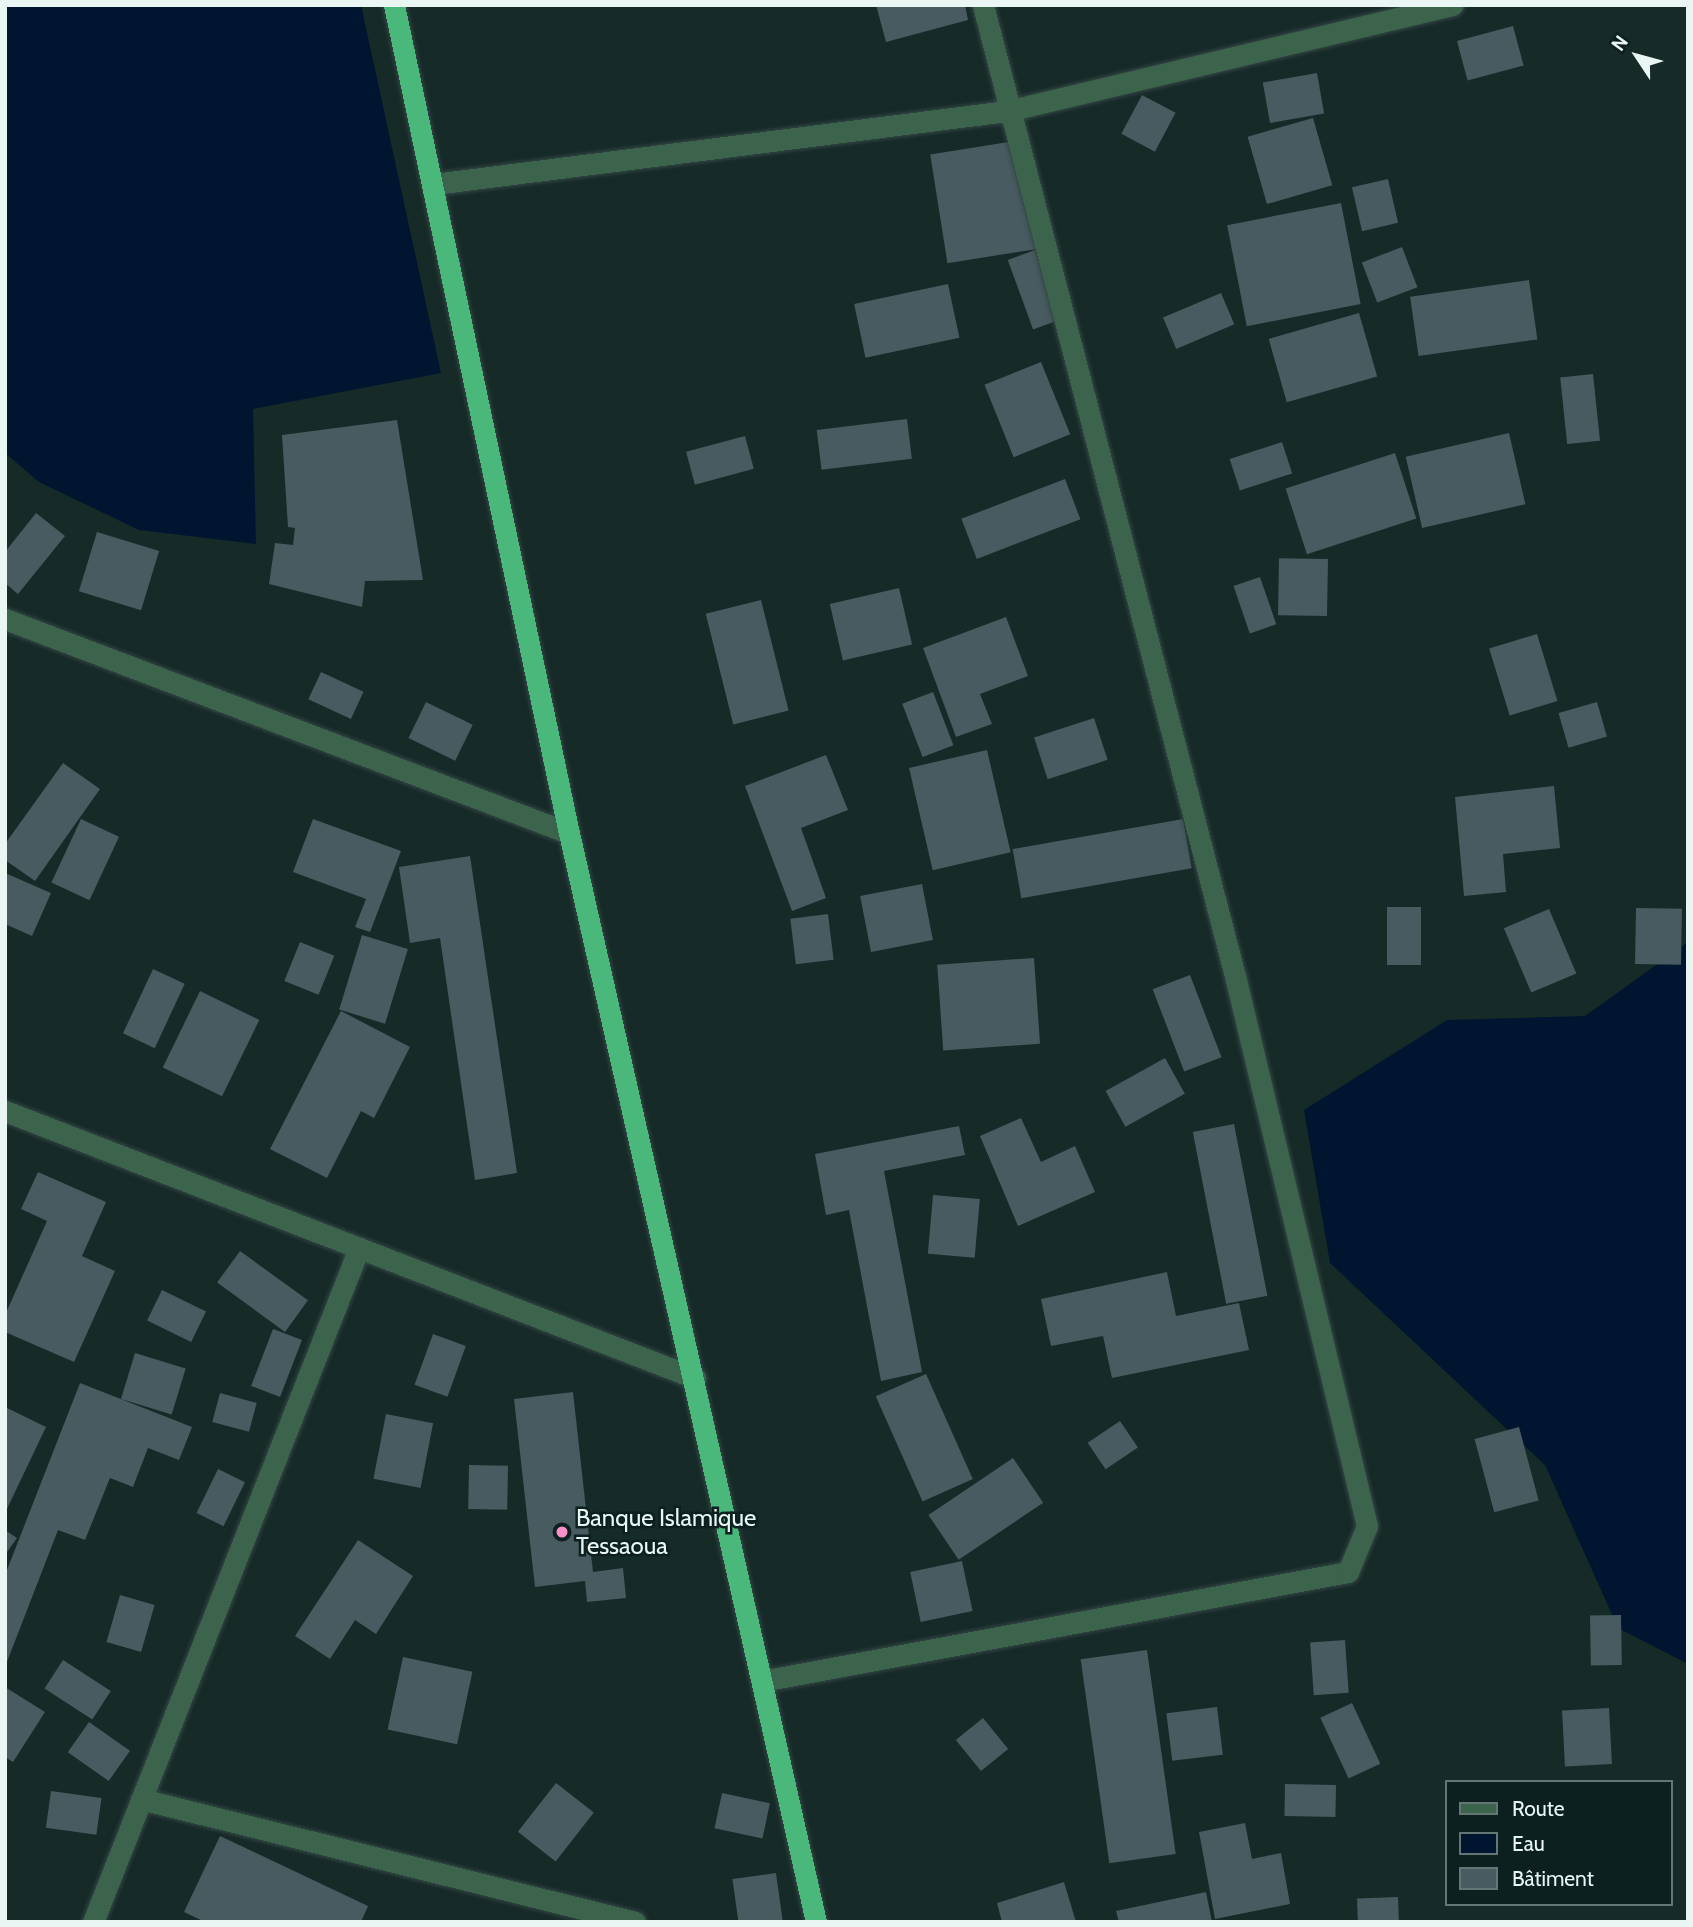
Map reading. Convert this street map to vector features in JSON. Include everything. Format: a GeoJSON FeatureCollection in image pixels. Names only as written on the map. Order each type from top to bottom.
{"type":"FeatureCollection","features":[{"type":"Feature","properties":{"kind":"highway"},"geometry":{"type":"LineString","coordinates":[[394,5],[434,184],[569,833],[695,1378],[816,1922]]}},
{"type":"Feature","properties":{"kind":"street"},"geometry":{"type":"LineString","coordinates":[[762,1681],[1348,1572],[1367,1526],[1236,980],[1007,111],[983,5]]}},
{"type":"Feature","properties":{"kind":"street"},"geometry":{"type":"LineString","coordinates":[[434,184],[1007,111],[1453,5]]}},
{"type":"Feature","properties":{"kind":"street"},"geometry":{"type":"LineString","coordinates":[[5,620],[569,833]]}},
{"type":"Feature","properties":{"kind":"street"},"geometry":{"type":"LineString","coordinates":[[5,1111],[695,1378]]}},
{"type":"Feature","properties":{"kind":"street"},"geometry":{"type":"LineString","coordinates":[[93,1922],[359,1248]]}},
{"type":"Feature","properties":{"kind":"street"},"geometry":{"type":"LineString","coordinates":[[141,1798],[635,1922]]}},
{"type":"Feature","properties":{"kind":"water"},"geometry":{"type":"Polygon","coordinates":[[[5,5],[361,5],[441,373],[253,409],[256,544],[139,530],[39,482],[5,453],[5,5]]]}},
{"type":"Feature","properties":{"kind":"water"},"geometry":{"type":"Polygon","coordinates":[[[1688,942],[1688,1664],[1618,1628],[1545,1465],[1330,1263],[1304,1110],[1447,1020],[1585,1016],[1688,942]]]}},
{"type":"Feature","properties":{"kind":"building"},"geometry":{"type":"Polygon","coordinates":[[[876,5],[965,5],[968,20],[886,42],[876,5]]]}},
{"type":"Feature","properties":{"kind":"building"},"geometry":{"type":"Polygon","coordinates":[[[1513,26],[1524,66],[1468,81],[1457,41],[1513,26]]]}},
{"type":"Feature","properties":{"kind":"building"},"geometry":{"type":"Polygon","coordinates":[[[1317,73],[1324,113],[1270,123],[1263,83],[1317,73]]]}},
{"type":"Feature","properties":{"kind":"building"},"geometry":{"type":"Polygon","coordinates":[[[1142,95],[1176,113],[1155,152],[1121,134],[1142,95]]]}},
{"type":"Feature","properties":{"kind":"building"},"geometry":{"type":"Polygon","coordinates":[[[1313,118],[1332,185],[1267,204],[1248,137],[1313,118]]]}},
{"type":"Feature","properties":{"kind":"building"},"geometry":{"type":"Polygon","coordinates":[[[1028,139],[1045,248],[947,263],[930,154],[1028,139]]]}},
{"type":"Feature","properties":{"kind":"building"},"geometry":{"type":"Polygon","coordinates":[[[1388,179],[1398,223],[1362,231],[1352,187],[1388,179]]]}},
{"type":"Feature","properties":{"kind":"building"},"geometry":{"type":"Polygon","coordinates":[[[1341,203],[1361,304],[1247,326],[1227,225],[1341,203]]]}},
{"type":"Feature","properties":{"kind":"building"},"geometry":{"type":"Polygon","coordinates":[[[1402,247],[1417,287],[1377,303],[1362,262],[1402,247]]]}},
{"type":"Feature","properties":{"kind":"building"},"geometry":{"type":"Polygon","coordinates":[[[1035,250],[1060,320],[1033,329],[1008,260],[1035,250]]]}},
{"type":"Feature","properties":{"kind":"building"},"geometry":{"type":"Polygon","coordinates":[[[1529,280],[1537,339],[1419,356],[1410,297],[1529,280]]]}},
{"type":"Feature","properties":{"kind":"building"},"geometry":{"type":"Polygon","coordinates":[[[948,284],[959,338],[866,358],[854,304],[948,284]]]}},
{"type":"Feature","properties":{"kind":"building"},"geometry":{"type":"Polygon","coordinates":[[[1221,293],[1234,324],[1176,349],[1163,318],[1221,293]]]}},
{"type":"Feature","properties":{"kind":"building"},"geometry":{"type":"Polygon","coordinates":[[[1359,313],[1377,376],[1287,402],[1269,339],[1359,313]]]}},
{"type":"Feature","properties":{"kind":"building"},"geometry":{"type":"Polygon","coordinates":[[[1041,362],[1070,434],[1014,457],[984,385],[1041,362]]]}},
{"type":"Feature","properties":{"kind":"building"},"geometry":{"type":"Polygon","coordinates":[[[1593,374],[1600,441],[1567,444],[1560,377],[1593,374]]]}},
{"type":"Feature","properties":{"kind":"building"},"geometry":{"type":"Polygon","coordinates":[[[907,419],[912,459],[822,470],[817,430],[907,419]]]}},
{"type":"Feature","properties":{"kind":"building"},"geometry":{"type":"Polygon","coordinates":[[[397,420],[423,580],[365,581],[362,607],[269,584],[275,543],[293,545],[295,528],[288,527],[282,435],[397,420]]]}},
{"type":"Feature","properties":{"kind":"building"},"geometry":{"type":"Polygon","coordinates":[[[1509,433],[1525,504],[1422,528],[1406,457],[1509,433]]]}},
{"type":"Feature","properties":{"kind":"building"},"geometry":{"type":"Polygon","coordinates":[[[745,436],[754,469],[695,485],[686,452],[745,436]]]}},
{"type":"Feature","properties":{"kind":"building"},"geometry":{"type":"Polygon","coordinates":[[[1282,442],[1292,473],[1240,490],[1230,459],[1282,442]]]}},
{"type":"Feature","properties":{"kind":"building"},"geometry":{"type":"Polygon","coordinates":[[[1395,453],[1416,519],[1307,554],[1286,489],[1395,453]]]}},
{"type":"Feature","properties":{"kind":"building"},"geometry":{"type":"Polygon","coordinates":[[[1065,479],[1080,519],[977,559],[961,519],[1065,479]]]}},
{"type":"Feature","properties":{"kind":"building"},"geometry":{"type":"Polygon","coordinates":[[[36,513],[65,536],[18,594],[5,583],[5,552],[36,513]]]}},
{"type":"Feature","properties":{"kind":"building"},"geometry":{"type":"Polygon","coordinates":[[[97,532],[159,551],[141,610],[79,591],[97,532]]]}},
{"type":"Feature","properties":{"kind":"building"},"geometry":{"type":"Polygon","coordinates":[[[1279,558],[1328,559],[1327,616],[1278,615],[1279,558]]]}},
{"type":"Feature","properties":{"kind":"building"},"geometry":{"type":"Polygon","coordinates":[[[1260,577],[1276,624],[1250,633],[1234,586],[1260,577]]]}},
{"type":"Feature","properties":{"kind":"building"},"geometry":{"type":"Polygon","coordinates":[[[899,588],[912,645],[843,660],[830,604],[899,588]]]}},
{"type":"Feature","properties":{"kind":"building"},"geometry":{"type":"Polygon","coordinates":[[[761,600],[789,711],[733,724],[706,614],[761,600]]]}},
{"type":"Feature","properties":{"kind":"building"},"geometry":{"type":"Polygon","coordinates":[[[1006,617],[1028,676],[980,694],[992,724],[956,737],[923,648],[1006,617]]]}},
{"type":"Feature","properties":{"kind":"building"},"geometry":{"type":"Polygon","coordinates":[[[1537,634],[1557,701],[1510,716],[1489,649],[1537,634]]]}},
{"type":"Feature","properties":{"kind":"building"},"geometry":{"type":"Polygon","coordinates":[[[321,672],[364,692],[351,719],[308,699],[321,672]]]}},
{"type":"Feature","properties":{"kind":"building"},"geometry":{"type":"Polygon","coordinates":[[[933,692],[953,745],[923,757],[902,704],[933,692]]]}},
{"type":"Feature","properties":{"kind":"building"},"geometry":{"type":"Polygon","coordinates":[[[426,702],[473,725],[455,761],[408,738],[426,702]]]}},
{"type":"Feature","properties":{"kind":"building"},"geometry":{"type":"Polygon","coordinates":[[[1597,702],[1607,737],[1568,748],[1559,713],[1597,702]]]}},
{"type":"Feature","properties":{"kind":"building"},"geometry":{"type":"Polygon","coordinates":[[[1094,718],[1108,760],[1048,779],[1034,737],[1094,718]]]}},
{"type":"Feature","properties":{"kind":"building"},"geometry":{"type":"Polygon","coordinates":[[[987,750],[1011,852],[933,870],[909,768],[987,750]]]}},
{"type":"Feature","properties":{"kind":"building"},"geometry":{"type":"Polygon","coordinates":[[[826,755],[848,810],[801,828],[826,898],[792,911],[745,786],[826,755]]]}},
{"type":"Feature","properties":{"kind":"building"},"geometry":{"type":"Polygon","coordinates":[[[63,763],[100,789],[35,881],[5,860],[5,844],[63,763]]]}},
{"type":"Feature","properties":{"kind":"building"},"geometry":{"type":"Polygon","coordinates":[[[1554,786],[1560,848],[1503,854],[1506,892],[1464,896],[1455,797],[1554,786]]]}},
{"type":"Feature","properties":{"kind":"building"},"geometry":{"type":"Polygon","coordinates":[[[81,819],[119,837],[89,900],[51,882],[81,819]]]}},
{"type":"Feature","properties":{"kind":"building"},"geometry":{"type":"Polygon","coordinates":[[[313,819],[401,851],[370,932],[355,927],[366,899],[293,872],[313,819]]]}},
{"type":"Feature","properties":{"kind":"building"},"geometry":{"type":"Polygon","coordinates":[[[1183,819],[1192,868],[1021,898],[1013,849],[1183,819]]]}},
{"type":"Feature","properties":{"kind":"building"},"geometry":{"type":"Polygon","coordinates":[[[470,856],[517,1173],[475,1180],[440,938],[410,943],[399,867],[470,856]]]}},
{"type":"Feature","properties":{"kind":"building"},"geometry":{"type":"Polygon","coordinates":[[[5,873],[51,893],[32,936],[5,924],[5,873]]]}},
{"type":"Feature","properties":{"kind":"building"},"geometry":{"type":"Polygon","coordinates":[[[922,884],[933,940],[871,952],[860,896],[922,884]]]}},
{"type":"Feature","properties":{"kind":"building"},"geometry":{"type":"Polygon","coordinates":[[[1387,907],[1421,907],[1421,965],[1387,965],[1387,907]]]}},
{"type":"Feature","properties":{"kind":"building"},"geometry":{"type":"Polygon","coordinates":[[[1636,908],[1682,909],[1681,965],[1635,964],[1636,908]]]}},
{"type":"Feature","properties":{"kind":"building"},"geometry":{"type":"Polygon","coordinates":[[[1549,909],[1576,973],[1531,993],[1504,928],[1549,909]]]}},
{"type":"Feature","properties":{"kind":"building"},"geometry":{"type":"Polygon","coordinates":[[[828,914],[834,960],[796,964],[790,919],[828,914]]]}},
{"type":"Feature","properties":{"kind":"building"},"geometry":{"type":"Polygon","coordinates":[[[362,935],[408,949],[385,1024],[339,1010],[362,935]]]}},
{"type":"Feature","properties":{"kind":"building"},"geometry":{"type":"Polygon","coordinates":[[[300,942],[334,956],[319,995],[284,981],[300,942]]]}},
{"type":"Feature","properties":{"kind":"building"},"geometry":{"type":"Polygon","coordinates":[[[1034,958],[1040,1044],[943,1051],[937,965],[1034,958]]]}},
{"type":"Feature","properties":{"kind":"building"},"geometry":{"type":"Polygon","coordinates":[[[153,969],[185,984],[155,1048],[123,1033],[153,969]]]}},
{"type":"Feature","properties":{"kind":"building"},"geometry":{"type":"Polygon","coordinates":[[[1190,975],[1222,1057],[1184,1071],[1153,989],[1190,975]]]}},
{"type":"Feature","properties":{"kind":"building"},"geometry":{"type":"Polygon","coordinates":[[[200,991],[259,1020],[222,1096],[163,1067],[200,991]]]}},
{"type":"Feature","properties":{"kind":"building"},"geometry":{"type":"Polygon","coordinates":[[[341,1011],[410,1047],[374,1118],[361,1111],[327,1178],[270,1149],[341,1011]]]}},
{"type":"Feature","properties":{"kind":"building"},"geometry":{"type":"Polygon","coordinates":[[[1165,1058],[1185,1094],[1125,1127],[1106,1091],[1165,1058]]]}},
{"type":"Feature","properties":{"kind":"building"},"geometry":{"type":"Polygon","coordinates":[[[1021,1118],[1041,1162],[1075,1146],[1095,1192],[1018,1226],[980,1136],[1021,1118]]]}},
{"type":"Feature","properties":{"kind":"building"},"geometry":{"type":"Polygon","coordinates":[[[1234,1124],[1267,1296],[1226,1304],[1193,1132],[1234,1124]]]}},
{"type":"Feature","properties":{"kind":"building"},"geometry":{"type":"Polygon","coordinates":[[[959,1126],[965,1155],[884,1171],[922,1372],[881,1381],[849,1210],[826,1215],[815,1154],[959,1126]]]}},
{"type":"Feature","properties":{"kind":"building"},"geometry":{"type":"Polygon","coordinates":[[[38,1172],[106,1202],[82,1256],[115,1271],[74,1362],[5,1332],[5,1315],[47,1221],[21,1209],[38,1172]]]}},
{"type":"Feature","properties":{"kind":"building"},"geometry":{"type":"Polygon","coordinates":[[[933,1195],[980,1199],[975,1258],[928,1254],[933,1195]]]}},
{"type":"Feature","properties":{"kind":"building"},"geometry":{"type":"Polygon","coordinates":[[[240,1251],[308,1300],[285,1332],[217,1283],[240,1251]]]}},
{"type":"Feature","properties":{"kind":"building"},"geometry":{"type":"Polygon","coordinates":[[[1167,1272],[1176,1316],[1239,1303],[1249,1350],[1112,1378],[1103,1336],[1051,1346],[1041,1299],[1167,1272]]]}},
{"type":"Feature","properties":{"kind":"building"},"geometry":{"type":"Polygon","coordinates":[[[162,1290],[206,1311],[191,1342],[147,1321],[162,1290]]]}},
{"type":"Feature","properties":{"kind":"building"},"geometry":{"type":"Polygon","coordinates":[[[273,1329],[302,1340],[280,1397],[251,1386],[273,1329]]]}},
{"type":"Feature","properties":{"kind":"building"},"geometry":{"type":"Polygon","coordinates":[[[433,1334],[466,1346],[447,1397],[415,1385],[433,1334]]]}},
{"type":"Feature","properties":{"kind":"building"},"geometry":{"type":"Polygon","coordinates":[[[135,1353],[186,1368],[172,1414],[121,1399],[135,1353]]]}},
{"type":"Feature","properties":{"kind":"building"},"geometry":{"type":"Polygon","coordinates":[[[926,1374],[973,1479],[923,1501],[876,1396],[926,1374]]]}},
{"type":"Feature","properties":{"kind":"building"},"geometry":{"type":"Polygon","coordinates":[[[80,1383],[192,1427],[179,1460],[148,1448],[133,1487],[110,1478],[85,1540],[58,1530],[5,1667],[5,1575],[80,1383]]]}},
{"type":"Feature","properties":{"kind":"building"},"geometry":{"type":"Polygon","coordinates":[[[573,1392],[593,1572],[623,1568],[626,1598],[587,1602],[585,1581],[535,1587],[514,1399],[573,1392]]]}},
{"type":"Feature","properties":{"kind":"building"},"geometry":{"type":"Polygon","coordinates":[[[220,1393],[257,1403],[249,1432],[212,1422],[220,1393]]]}},
{"type":"Feature","properties":{"kind":"building"},"geometry":{"type":"Polygon","coordinates":[[[5,1407],[46,1427],[5,1513],[5,1407]]]}},
{"type":"Feature","properties":{"kind":"building"},"geometry":{"type":"Polygon","coordinates":[[[386,1414],[433,1423],[421,1488],[373,1479],[386,1414]]]}},
{"type":"Feature","properties":{"kind":"building"},"geometry":{"type":"Polygon","coordinates":[[[1120,1421],[1138,1448],[1106,1469],[1088,1443],[1120,1421]]]}},
{"type":"Feature","properties":{"kind":"building"},"geometry":{"type":"Polygon","coordinates":[[[1519,1427],[1539,1500],[1494,1512],[1475,1439],[1519,1427]]]}},
{"type":"Feature","properties":{"kind":"building"},"geometry":{"type":"Polygon","coordinates":[[[1013,1458],[1043,1503],[959,1560],[928,1515],[1013,1458]]]}},
{"type":"Feature","properties":{"kind":"building"},"geometry":{"type":"Polygon","coordinates":[[[469,1465],[508,1466],[507,1510],[468,1509],[469,1465]]]}},
{"type":"Feature","properties":{"kind":"building"},"geometry":{"type":"Polygon","coordinates":[[[218,1469],[245,1482],[223,1526],[197,1513],[218,1469]]]}},
{"type":"Feature","properties":{"kind":"building"},"geometry":{"type":"Polygon","coordinates":[[[5,1530],[17,1538],[5,1555],[5,1530]]]}},
{"type":"Feature","properties":{"kind":"building"},"geometry":{"type":"Polygon","coordinates":[[[358,1540],[413,1576],[376,1634],[355,1620],[330,1659],[295,1636],[358,1540]]]}},
{"type":"Feature","properties":{"kind":"building"},"geometry":{"type":"Polygon","coordinates":[[[962,1561],[973,1611],[921,1622],[910,1572],[962,1561]]]}},
{"type":"Feature","properties":{"kind":"building"},"geometry":{"type":"Polygon","coordinates":[[[120,1595],[155,1605],[141,1652],[106,1642],[120,1595]]]}},
{"type":"Feature","properties":{"kind":"building"},"geometry":{"type":"Polygon","coordinates":[[[1621,1615],[1622,1665],[1591,1666],[1590,1616],[1621,1615]]]}},
{"type":"Feature","properties":{"kind":"building"},"geometry":{"type":"Polygon","coordinates":[[[1345,1640],[1349,1693],[1314,1695],[1310,1642],[1345,1640]]]}},
{"type":"Feature","properties":{"kind":"building"},"geometry":{"type":"Polygon","coordinates":[[[1147,1650],[1176,1854],[1109,1863],[1081,1659],[1147,1650]]]}},
{"type":"Feature","properties":{"kind":"building"},"geometry":{"type":"Polygon","coordinates":[[[403,1657],[472,1672],[457,1744],[388,1729],[403,1657]]]}},
{"type":"Feature","properties":{"kind":"building"},"geometry":{"type":"Polygon","coordinates":[[[63,1660],[111,1691],[92,1720],[44,1689],[63,1660]]]}},
{"type":"Feature","properties":{"kind":"building"},"geometry":{"type":"Polygon","coordinates":[[[5,1687],[45,1712],[13,1762],[5,1757],[5,1687]]]}},
{"type":"Feature","properties":{"kind":"building"},"geometry":{"type":"Polygon","coordinates":[[[1352,1703],[1380,1764],[1349,1779],[1320,1718],[1352,1703]]]}},
{"type":"Feature","properties":{"kind":"building"},"geometry":{"type":"Polygon","coordinates":[[[1217,1707],[1223,1755],[1172,1761],[1166,1713],[1217,1707]]]}},
{"type":"Feature","properties":{"kind":"building"},"geometry":{"type":"Polygon","coordinates":[[[1609,1708],[1612,1764],[1565,1766],[1562,1710],[1609,1708]]]}},
{"type":"Feature","properties":{"kind":"building"},"geometry":{"type":"Polygon","coordinates":[[[983,1718],[1008,1749],[981,1771],[956,1740],[983,1718]]]}},
{"type":"Feature","properties":{"kind":"building"},"geometry":{"type":"Polygon","coordinates":[[[89,1722],[130,1751],[109,1781],[68,1752],[89,1722]]]}},
{"type":"Feature","properties":{"kind":"building"},"geometry":{"type":"Polygon","coordinates":[[[556,1783],[594,1813],[556,1861],[518,1832],[556,1783]]]}},
{"type":"Feature","properties":{"kind":"building"},"geometry":{"type":"Polygon","coordinates":[[[1285,1784],[1336,1785],[1335,1817],[1284,1816],[1285,1784]]]}},
{"type":"Feature","properties":{"kind":"building"},"geometry":{"type":"Polygon","coordinates":[[[51,1791],[102,1798],[96,1835],[46,1828],[51,1791]]]}},
{"type":"Feature","properties":{"kind":"building"},"geometry":{"type":"Polygon","coordinates":[[[722,1793],[770,1803],[762,1838],[715,1828],[722,1793]]]}},
{"type":"Feature","properties":{"kind":"building"},"geometry":{"type":"Polygon","coordinates":[[[1245,1823],[1252,1859],[1281,1853],[1290,1904],[1215,1919],[1199,1832],[1245,1823]]]}},
{"type":"Feature","properties":{"kind":"building"},"geometry":{"type":"Polygon","coordinates":[[[220,1836],[368,1906],[361,1922],[205,1922],[184,1912],[220,1836]]]}},
{"type":"Feature","properties":{"kind":"building"},"geometry":{"type":"Polygon","coordinates":[[[776,1873],[783,1921],[738,1922],[732,1879],[776,1873]]]}},
{"type":"Feature","properties":{"kind":"building"},"geometry":{"type":"Polygon","coordinates":[[[1064,1882],[1076,1922],[1002,1922],[997,1903],[1064,1882]]]}},
{"type":"Feature","properties":{"kind":"building"},"geometry":{"type":"Polygon","coordinates":[[[1206,1892],[1212,1922],[1119,1922],[1116,1911],[1206,1892]]]}},
{"type":"Feature","properties":{"kind":"building"},"geometry":{"type":"Polygon","coordinates":[[[1398,1897],[1399,1922],[1358,1922],[1357,1898],[1398,1897]]]}},
{"type":"Feature","properties":{"kind":"place","name":"Banque Islamique Tessaoua"},"geometry":{"type":"Point","coordinates":[562,1532]}}]}
